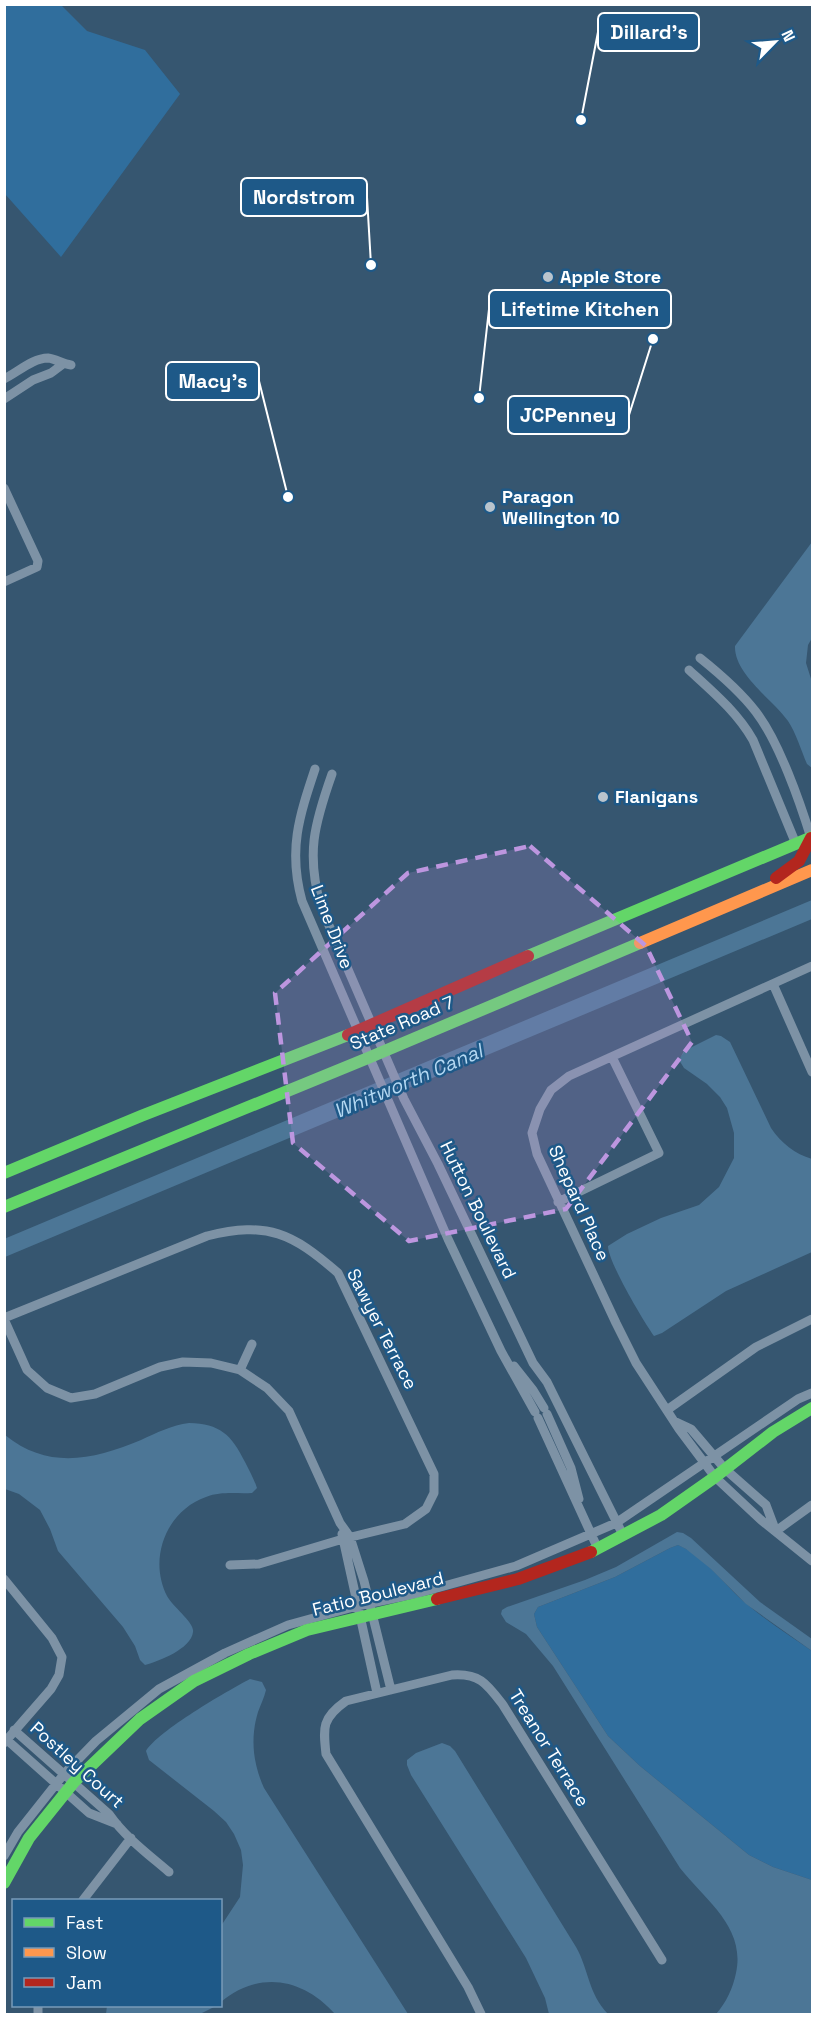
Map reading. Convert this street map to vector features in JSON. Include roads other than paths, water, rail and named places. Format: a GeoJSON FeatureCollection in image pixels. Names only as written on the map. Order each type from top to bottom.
{"type":"FeatureCollection","features":[{"type":"Feature","properties":{"kind":"main road","name":"State Road 7"},"geometry":{"type":"LineString","coordinates":[[4,1173],[141,1116],[357,1032],[576,934],[812,838]]}},
{"type":"Feature","properties":{"kind":"main road"},"geometry":{"type":"LineString","coordinates":[[744,899],[789,870],[799,861],[812,838]]}},
{"type":"Feature","properties":{"kind":"main road","name":"State Road 7"},"geometry":{"type":"LineString","coordinates":[[4,1207],[368,1058],[813,870]]}},
{"type":"Feature","properties":{"kind":"main road","name":"Fatio Boulevard"},"geometry":{"type":"LineString","coordinates":[[4,1883],[29,1838],[65,1782],[140,1719],[194,1681],[249,1654],[307,1630],[365,1611],[518,1579],[598,1549],[661,1515],[772,1432],[813,1408]]}},
{"type":"Feature","properties":{"kind":"street"},"geometry":{"type":"LineString","coordinates":[[4,379],[42,359],[50,358],[67,365],[33,380],[4,399]]}},
{"type":"Feature","properties":{"kind":"street"},"geometry":{"type":"LineString","coordinates":[[4,488],[38,561],[37,567],[4,582]]}},
{"type":"Feature","properties":{"kind":"street"},"geometry":{"type":"LineString","coordinates":[[700,658],[741,694],[757,713],[768,731],[805,816],[812,838]]}},
{"type":"Feature","properties":{"kind":"street"},"geometry":{"type":"LineString","coordinates":[[689,670],[731,708],[744,725],[753,740],[796,844]]}},
{"type":"Feature","properties":{"kind":"street","name":"Lime Drive"},"geometry":{"type":"LineString","coordinates":[[315,769],[302,809],[296,839],[295,874],[305,909],[368,1058]]}},
{"type":"Feature","properties":{"kind":"street","name":"Lime Drive"},"geometry":{"type":"LineString","coordinates":[[332,774],[318,812],[312,843],[315,885],[321,907],[384,1050]]}},
{"type":"Feature","properties":{"kind":"street","name":"Shepard Place"},"geometry":{"type":"LineString","coordinates":[[813,966],[569,1076],[551,1090],[540,1109],[532,1133],[537,1154],[558,1202],[636,1363],[705,1464],[720,1473],[761,1520],[813,1561]]}},
{"type":"Feature","properties":{"kind":"street"},"geometry":{"type":"LineString","coordinates":[[773,984],[813,1072]]}},
{"type":"Feature","properties":{"kind":"street","name":"Hutton Boulevard"},"geometry":{"type":"LineString","coordinates":[[384,1050],[404,1099],[438,1164],[533,1364],[547,1382],[623,1535]]}},
{"type":"Feature","properties":{"kind":"street","name":"Hutton Boulevard"},"geometry":{"type":"LineString","coordinates":[[368,1058],[448,1239],[501,1351],[541,1413],[571,1468],[582,1514]]}},
{"type":"Feature","properties":{"kind":"street"},"geometry":{"type":"LineString","coordinates":[[558,1202],[659,1153],[612,1058]]}},
{"type":"Feature","properties":{"kind":"street","name":"Sawyer Terrace"},"geometry":{"type":"LineString","coordinates":[[4,1319],[207,1236],[234,1229],[263,1230],[289,1237],[313,1251],[338,1273],[434,1474],[434,1493],[426,1509],[405,1524],[346,1538],[259,1564],[230,1565]]}},
{"type":"Feature","properties":{"kind":"street"},"geometry":{"type":"LineString","coordinates":[[4,1319],[27,1370],[47,1388],[71,1398],[95,1394],[160,1367],[183,1362],[211,1363],[240,1370],[267,1388],[289,1411],[340,1523],[391,1690]]}},
{"type":"Feature","properties":{"kind":"street"},"geometry":{"type":"LineString","coordinates":[[667,1410],[756,1347],[813,1319]]}},
{"type":"Feature","properties":{"kind":"street"},"geometry":{"type":"LineString","coordinates":[[240,1370],[252,1344]]}},
{"type":"Feature","properties":{"kind":"street","name":"Hutton Boulevard"},"geometry":{"type":"LineString","coordinates":[[501,1351],[533,1390],[598,1549]]}},
{"type":"Feature","properties":{"kind":"street"},"geometry":{"type":"LineString","coordinates":[[533,1390],[547,1382]]}},
{"type":"Feature","properties":{"kind":"street","name":"Fatio Boulevard"},"geometry":{"type":"LineString","coordinates":[[365,1611],[419,1593],[516,1566],[616,1523],[798,1399],[813,1393]]}},
{"type":"Feature","properties":{"kind":"street","name":"Shepard Place"},"geometry":{"type":"LineString","coordinates":[[676,1422],[691,1429],[714,1458],[720,1473]]}},
{"type":"Feature","properties":{"kind":"street"},"geometry":{"type":"LineString","coordinates":[[571,1468],[586,1460]]}},
{"type":"Feature","properties":{"kind":"street"},"geometry":{"type":"LineString","coordinates":[[776,1531],[813,1505]]}},
{"type":"Feature","properties":{"kind":"street"},"geometry":{"type":"LineString","coordinates":[[4,1579],[52,1638],[62,1657],[59,1675],[51,1689],[6,1742]]}},
{"type":"Feature","properties":{"kind":"street"},"geometry":{"type":"LineString","coordinates":[[365,1611],[377,1693]]}},
{"type":"Feature","properties":{"kind":"street","name":"Treanor Terrace"},"geometry":{"type":"LineString","coordinates":[[481,2014],[468,1987],[326,1754],[323,1729],[333,1710],[346,1701],[452,1675],[470,1674],[488,1684],[662,1960]]}},
{"type":"Feature","properties":{"kind":"street","name":"Postley Court"},"geometry":{"type":"LineString","coordinates":[[14,1730],[65,1782],[89,1813],[117,1824],[169,1872]]}},
{"type":"Feature","properties":{"kind":"street","name":"Postley Court"},"geometry":{"type":"LineString","coordinates":[[6,1742],[65,1782]]}},
{"type":"Feature","properties":{"kind":"street","name":"Fatio Boulevard"},"geometry":{"type":"LineString","coordinates":[[4,1856],[18,1832],[65,1782]]}},
{"type":"Feature","properties":{"kind":"street"},"geometry":{"type":"LineString","coordinates":[[84,1899],[130,1838]]}},
{"type":"Feature","properties":{"kind":"water"},"geometry":{"type":"Polygon","coordinates":[[[812,542],[812,638],[808,645],[806,663],[812,682],[812,768],[807,764],[788,721],[747,676],[736,656],[735,646],[812,542]]]}},
{"type":"Feature","properties":{"kind":"water","name":"Whitworth Canal"},"geometry":{"type":"Polygon","coordinates":[[[812,900],[812,919],[5,1257],[4,1239],[812,900]]]}},
{"type":"Feature","properties":{"kind":"water"},"geometry":{"type":"Polygon","coordinates":[[[716,1035],[730,1042],[771,1128],[794,1151],[812,1159],[812,1252],[726,1291],[654,1336],[620,1278],[608,1246],[661,1218],[699,1205],[719,1187],[734,1158],[734,1133],[727,1108],[707,1084],[684,1068],[679,1060],[684,1051],[716,1035]]]}},
{"type":"Feature","properties":{"kind":"water"},"geometry":{"type":"Polygon","coordinates":[[[189,1423],[217,1428],[223,1432],[240,1452],[257,1488],[252,1493],[223,1493],[206,1497],[180,1513],[171,1525],[160,1552],[159,1567],[162,1582],[167,1596],[193,1628],[193,1632],[187,1644],[181,1649],[145,1665],[140,1660],[135,1646],[123,1627],[58,1551],[40,1510],[19,1494],[5,1489],[5,1435],[21,1446],[38,1453],[71,1458],[106,1453],[170,1427],[189,1423]]]}},
{"type":"Feature","properties":{"kind":"water"},"geometry":{"type":"Polygon","coordinates":[[[677,1532],[691,1538],[760,1602],[812,1639],[812,1651],[746,1604],[711,1569],[678,1545],[615,1577],[538,1607],[534,1614],[537,1627],[608,1736],[640,1766],[749,1855],[773,1867],[812,1880],[812,2014],[716,2014],[729,1995],[736,1973],[735,1942],[729,1928],[721,1915],[680,1868],[553,1666],[526,1634],[506,1622],[501,1614],[502,1610],[507,1607],[616,1567],[677,1532]]]}},
{"type":"Feature","properties":{"kind":"water"},"geometry":{"type":"Polygon","coordinates":[[[250,1679],[262,1682],[266,1690],[258,1712],[253,1741],[257,1770],[264,1788],[408,2014],[335,2014],[309,1992],[280,1982],[250,1985],[222,2001],[222,1924],[240,1897],[243,1865],[241,1850],[226,1822],[149,1760],[146,1751],[164,1733],[250,1679]]]}},
{"type":"Feature","properties":{"kind":"water"},"geometry":{"type":"Polygon","coordinates":[[[442,1743],[455,1751],[576,1947],[596,1998],[608,2014],[549,2014],[545,1998],[526,1958],[411,1775],[407,1765],[407,1760],[416,1753],[442,1743]]]}},
{"type":"Feature","properties":{"kind":"water"},"geometry":{"type":"Polygon","coordinates":[[[107,2007],[214,2007],[200,2014],[106,2014],[107,2007]]]}},
{"type":"Feature","properties":{"kind":"place","name":"Dillard's"},"geometry":{"type":"Point","coordinates":[581,120]}},
{"type":"Feature","properties":{"kind":"place","name":"Nordstrom"},"geometry":{"type":"Point","coordinates":[371,265]}},
{"type":"Feature","properties":{"kind":"place","name":"Apple Store"},"geometry":{"type":"Point","coordinates":[548,277]}},
{"type":"Feature","properties":{"kind":"place","name":"JCPenney"},"geometry":{"type":"Point","coordinates":[653,339]}},
{"type":"Feature","properties":{"kind":"place","name":"Lifetime Kitchen"},"geometry":{"type":"Point","coordinates":[479,398]}},
{"type":"Feature","properties":{"kind":"place","name":"Macy's"},"geometry":{"type":"Point","coordinates":[288,497]}},
{"type":"Feature","properties":{"kind":"place","name":"Paragon Wellington 10"},"geometry":{"type":"Point","coordinates":[490,507]}},
{"type":"Feature","properties":{"kind":"place","name":"Flanigans"},"geometry":{"type":"Point","coordinates":[603,797]}}]}
